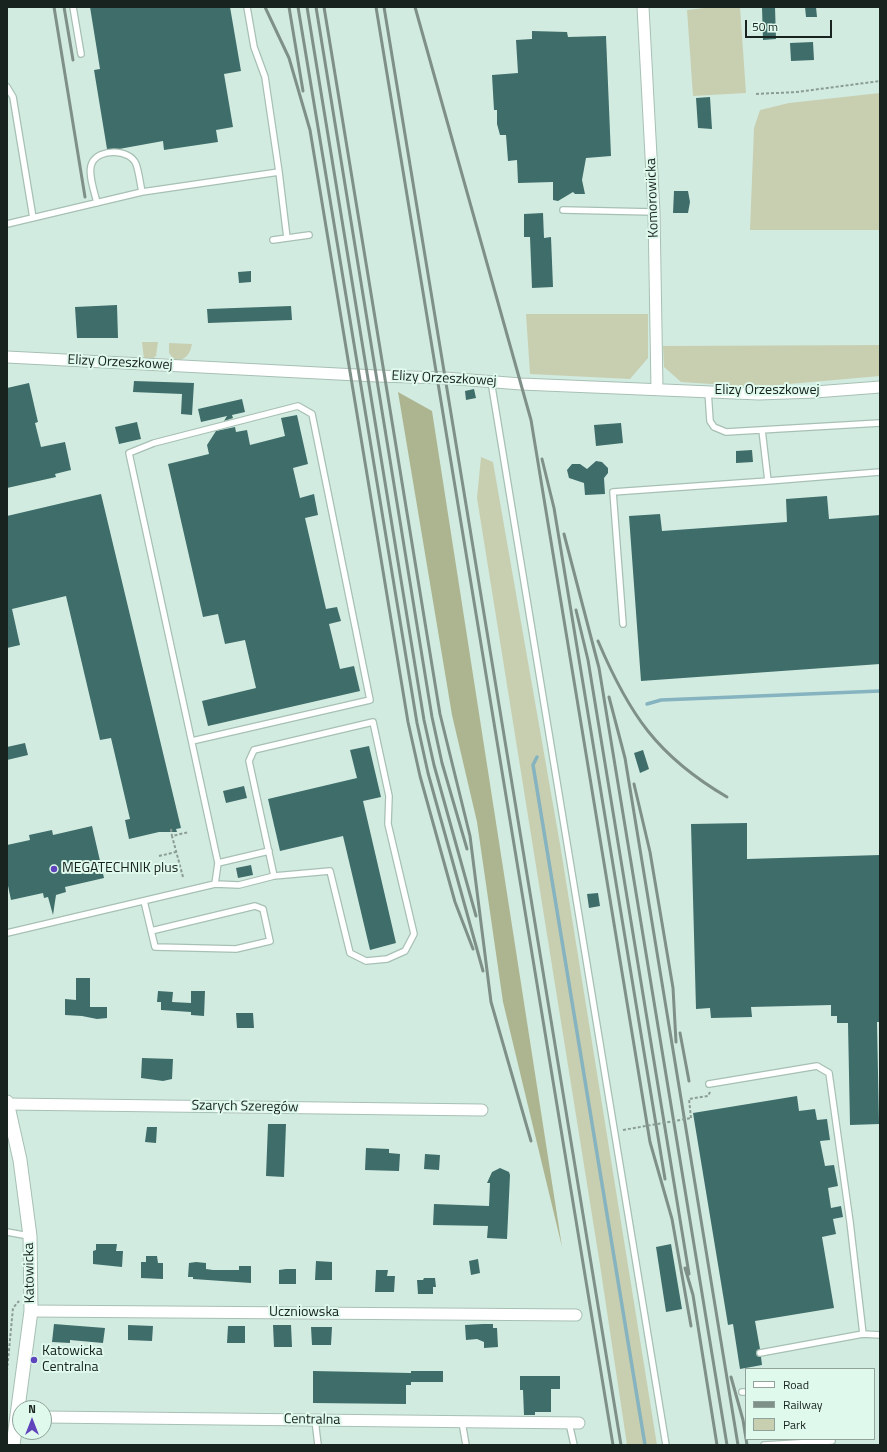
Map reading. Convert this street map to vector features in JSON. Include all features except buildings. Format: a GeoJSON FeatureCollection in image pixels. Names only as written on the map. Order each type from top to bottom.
{"type":"FeatureCollection","features":[{"type":"Feature","properties":{"kind":"street","name":"Komorowicka"},"geometry":{"type":"LineString","coordinates":[[643,7],[654,212],[657,389]]}},
{"type":"Feature","properties":{"kind":"street","name":"Elizy Orzeszkowej"},"geometry":{"type":"LineString","coordinates":[[7,357],[759,394],[880,387]]}},
{"type":"Feature","properties":{"kind":"street","name":"Szarych Szeregów"},"geometry":{"type":"LineString","coordinates":[[7,1103],[482,1110]]}},
{"type":"Feature","properties":{"kind":"street","name":"Katowicka"},"geometry":{"type":"LineString","coordinates":[[7,1103],[20,1160],[30,1236],[31,1311],[20,1400]]}},
{"type":"Feature","properties":{"kind":"street","name":"Uczniowska"},"geometry":{"type":"LineString","coordinates":[[31,1311],[576,1315]]}},
{"type":"Feature","properties":{"kind":"street","name":"Centralna"},"geometry":{"type":"LineString","coordinates":[[52,1417],[574,1423]]}},
{"type":"Feature","properties":{"kind":"lane"},"geometry":{"type":"LineString","coordinates":[[73,7],[81,54]]}},
{"type":"Feature","properties":{"kind":"lane"},"geometry":{"type":"LineString","coordinates":[[247,7],[254,47],[265,77],[287,238]]}},
{"type":"Feature","properties":{"kind":"lane"},"geometry":{"type":"LineString","coordinates":[[7,87],[13,97],[33,218]]}},
{"type":"Feature","properties":{"kind":"lane"},"geometry":{"type":"LineString","coordinates":[[97,203],[91,172],[92,164],[97,157],[107,153],[120,153],[130,156],[136,164],[142,192]]}},
{"type":"Feature","properties":{"kind":"lane"},"geometry":{"type":"LineString","coordinates":[[7,224],[142,192],[279,172]]}},
{"type":"Feature","properties":{"kind":"lane"},"geometry":{"type":"LineString","coordinates":[[563,210],[654,212]]}},
{"type":"Feature","properties":{"kind":"lane"},"geometry":{"type":"LineString","coordinates":[[273,240],[310,235]]}},
{"type":"Feature","properties":{"kind":"lane"},"geometry":{"type":"LineString","coordinates":[[491,381],[666,1445]]}},
{"type":"Feature","properties":{"kind":"lane"},"geometry":{"type":"LineString","coordinates":[[708,391],[710,421],[714,427],[726,432],[880,423]]}},
{"type":"Feature","properties":{"kind":"lane"},"geometry":{"type":"LineString","coordinates":[[192,741],[370,700],[312,414],[298,406],[154,443],[129,453],[192,741],[194,762],[218,863],[215,884]]}},
{"type":"Feature","properties":{"kind":"lane"},"geometry":{"type":"LineString","coordinates":[[762,430],[768,481]]}},
{"type":"Feature","properties":{"kind":"lane"},"geometry":{"type":"LineString","coordinates":[[623,624],[613,492],[880,472]]}},
{"type":"Feature","properties":{"kind":"lane"},"geometry":{"type":"LineString","coordinates":[[7,933],[215,884],[239,884],[274,876],[330,871],[350,953],[366,961],[387,960],[405,951],[414,934],[388,824],[389,796],[373,722],[254,750],[249,761],[274,876]]}},
{"type":"Feature","properties":{"kind":"lane"},"geometry":{"type":"LineString","coordinates":[[218,863],[269,850]]}},
{"type":"Feature","properties":{"kind":"lane"},"geometry":{"type":"LineString","coordinates":[[144,901],[151,931],[155,947],[236,949],[270,940],[263,909],[255,906],[151,931]]}},
{"type":"Feature","properties":{"kind":"lane"},"geometry":{"type":"LineString","coordinates":[[709,1084],[817,1066],[829,1073],[850,1222],[863,1334]]}},
{"type":"Feature","properties":{"kind":"lane"},"geometry":{"type":"LineString","coordinates":[[620,1163],[628,1161]]}},
{"type":"Feature","properties":{"kind":"lane"},"geometry":{"type":"LineString","coordinates":[[7,1232],[30,1236]]}},
{"type":"Feature","properties":{"kind":"lane"},"geometry":{"type":"LineString","coordinates":[[760,1353],[863,1334],[880,1335]]}},
{"type":"Feature","properties":{"kind":"lane"},"geometry":{"type":"LineString","coordinates":[[315,1420],[318,1445]]}},
{"type":"Feature","properties":{"kind":"lane"},"geometry":{"type":"LineString","coordinates":[[462,1422],[466,1445]]}},
{"type":"Feature","properties":{"kind":"lane"},"geometry":{"type":"LineString","coordinates":[[574,1423],[574,1445]]}},
{"type":"Feature","properties":{"kind":"lane"},"geometry":{"type":"LineString","coordinates":[[764,1445],[809,1444],[832,1442],[832,1440]]}},
{"type":"Feature","properties":{"kind":"path"},"geometry":{"type":"LineString","coordinates":[[756,94],[796,92],[880,81]]}},
{"type":"Feature","properties":{"kind":"path"},"geometry":{"type":"LineString","coordinates":[[171,829],[183,877]]}},
{"type":"Feature","properties":{"kind":"path"},"geometry":{"type":"LineString","coordinates":[[172,836],[189,832]]}},
{"type":"Feature","properties":{"kind":"path"},"geometry":{"type":"LineString","coordinates":[[160,856],[176,852]]}},
{"type":"Feature","properties":{"kind":"path"},"geometry":{"type":"LineString","coordinates":[[623,1130],[691,1118],[689,1100],[703,1097]]}},
{"type":"Feature","properties":{"kind":"path"},"geometry":{"type":"LineString","coordinates":[[7,1371],[13,1308],[22,1299]]}},
{"type":"Feature","properties":{"kind":"green space"},"geometry":{"type":"Polygon","coordinates":[[[713,7],[740,7],[746,93],[693,96],[687,10],[713,7]]]}},
{"type":"Feature","properties":{"kind":"green space"},"geometry":{"type":"Polygon","coordinates":[[[880,93],[880,230],[750,230],[754,128],[760,110],[789,103],[880,93]]]}},
{"type":"Feature","properties":{"kind":"green space"},"geometry":{"type":"Polygon","coordinates":[[[526,314],[648,314],[648,358],[630,379],[530,374],[526,314]]]}},
{"type":"Feature","properties":{"kind":"green space"},"geometry":{"type":"Polygon","coordinates":[[[142,342],[158,342],[156,356],[152,359],[144,359],[142,342]]]}},
{"type":"Feature","properties":{"kind":"green space"},"geometry":{"type":"Polygon","coordinates":[[[169,343],[192,344],[190,351],[185,358],[175,361],[169,353],[169,343]]]}},
{"type":"Feature","properties":{"kind":"green space"},"geometry":{"type":"Polygon","coordinates":[[[880,345],[880,376],[755,387],[681,382],[664,367],[663,346],[880,345]]]}},
{"type":"Feature","properties":{"kind":"green space"},"geometry":{"type":"Polygon","coordinates":[[[398,392],[432,411],[562,1247],[503,1002],[477,822],[452,715],[398,392]]]}},
{"type":"Feature","properties":{"kind":"green space"},"geometry":{"type":"Polygon","coordinates":[[[481,457],[493,462],[561,850],[657,1445],[627,1445],[600,1265],[477,498],[481,457]]]}},
{"type":"Feature","properties":{"kind":"waterway"},"geometry":{"type":"LineString","coordinates":[[647,704],[661,700],[880,691]]}},
{"type":"Feature","properties":{"kind":"waterway"},"geometry":{"type":"LineString","coordinates":[[537,757],[533,765],[645,1445]]}},
{"type":"Feature","properties":{"kind":"railway"},"geometry":{"type":"LineString","coordinates":[[54,7],[85,197]]}},
{"type":"Feature","properties":{"kind":"railway"},"geometry":{"type":"LineString","coordinates":[[64,7],[73,60]]}},
{"type":"Feature","properties":{"kind":"railway"},"geometry":{"type":"LineString","coordinates":[[265,7],[289,58],[310,130],[408,722],[420,776],[455,902],[473,949]]}},
{"type":"Feature","properties":{"kind":"railway"},"geometry":{"type":"LineString","coordinates":[[289,7],[303,91]]}},
{"type":"Feature","properties":{"kind":"railway"},"geometry":{"type":"LineString","coordinates":[[298,7],[417,723],[428,773],[483,971]]}},
{"type":"Feature","properties":{"kind":"railway"},"geometry":{"type":"LineString","coordinates":[[307,7],[424,720],[434,765],[476,916]]}},
{"type":"Feature","properties":{"kind":"railway"},"geometry":{"type":"LineString","coordinates":[[316,7],[432,717],[442,763],[467,849]]}},
{"type":"Feature","properties":{"kind":"railway"},"geometry":{"type":"LineString","coordinates":[[324,7],[440,714],[470,836],[491,1002],[531,1141]]}},
{"type":"Feature","properties":{"kind":"railway"},"geometry":{"type":"LineString","coordinates":[[376,7],[613,1445]]}},
{"type":"Feature","properties":{"kind":"railway"},"geometry":{"type":"LineString","coordinates":[[384,7],[621,1445]]}},
{"type":"Feature","properties":{"kind":"railway"},"geometry":{"type":"LineString","coordinates":[[415,7],[531,420],[650,1142],[672,1219],[691,1326]]}},
{"type":"Feature","properties":{"kind":"railway"},"geometry":{"type":"LineString","coordinates":[[542,459],[554,508],[665,1179]]}},
{"type":"Feature","properties":{"kind":"railway"},"geometry":{"type":"LineString","coordinates":[[564,534],[599,668],[727,1445]]}},
{"type":"Feature","properties":{"kind":"railway"},"geometry":{"type":"LineString","coordinates":[[576,610],[588,660],[689,1274]]}},
{"type":"Feature","properties":{"kind":"railway"},"geometry":{"type":"LineString","coordinates":[[598,641],[621,690],[634,712],[648,731],[682,766],[703,782],[727,797]]}},
{"type":"Feature","properties":{"kind":"railway"},"geometry":{"type":"LineString","coordinates":[[609,697],[625,758],[738,1445]]}},
{"type":"Feature","properties":{"kind":"railway"},"geometry":{"type":"LineString","coordinates":[[634,784],[650,852],[673,988],[676,1042]]}},
{"type":"Feature","properties":{"kind":"railway"},"geometry":{"type":"LineString","coordinates":[[680,1033],[689,1081]]}},
{"type":"Feature","properties":{"kind":"railway"},"geometry":{"type":"LineString","coordinates":[[685,1268],[693,1295],[717,1445]]}},
{"type":"Feature","properties":{"kind":"railway"},"geometry":{"type":"LineString","coordinates":[[731,1377],[745,1432]]}},
{"type":"Feature","properties":{"kind":"railway"},"geometry":{"type":"LineString","coordinates":[[746,1440],[747,1445]]}},
{"type":"Feature","properties":{"kind":"place","name":"MEGATECHNIK plus"},"geometry":{"type":"Point","coordinates":[54,869]}},
{"type":"Feature","properties":{"kind":"place","name":"Katowicka Centralna"},"geometry":{"type":"Point","coordinates":[34,1360]}}]}
